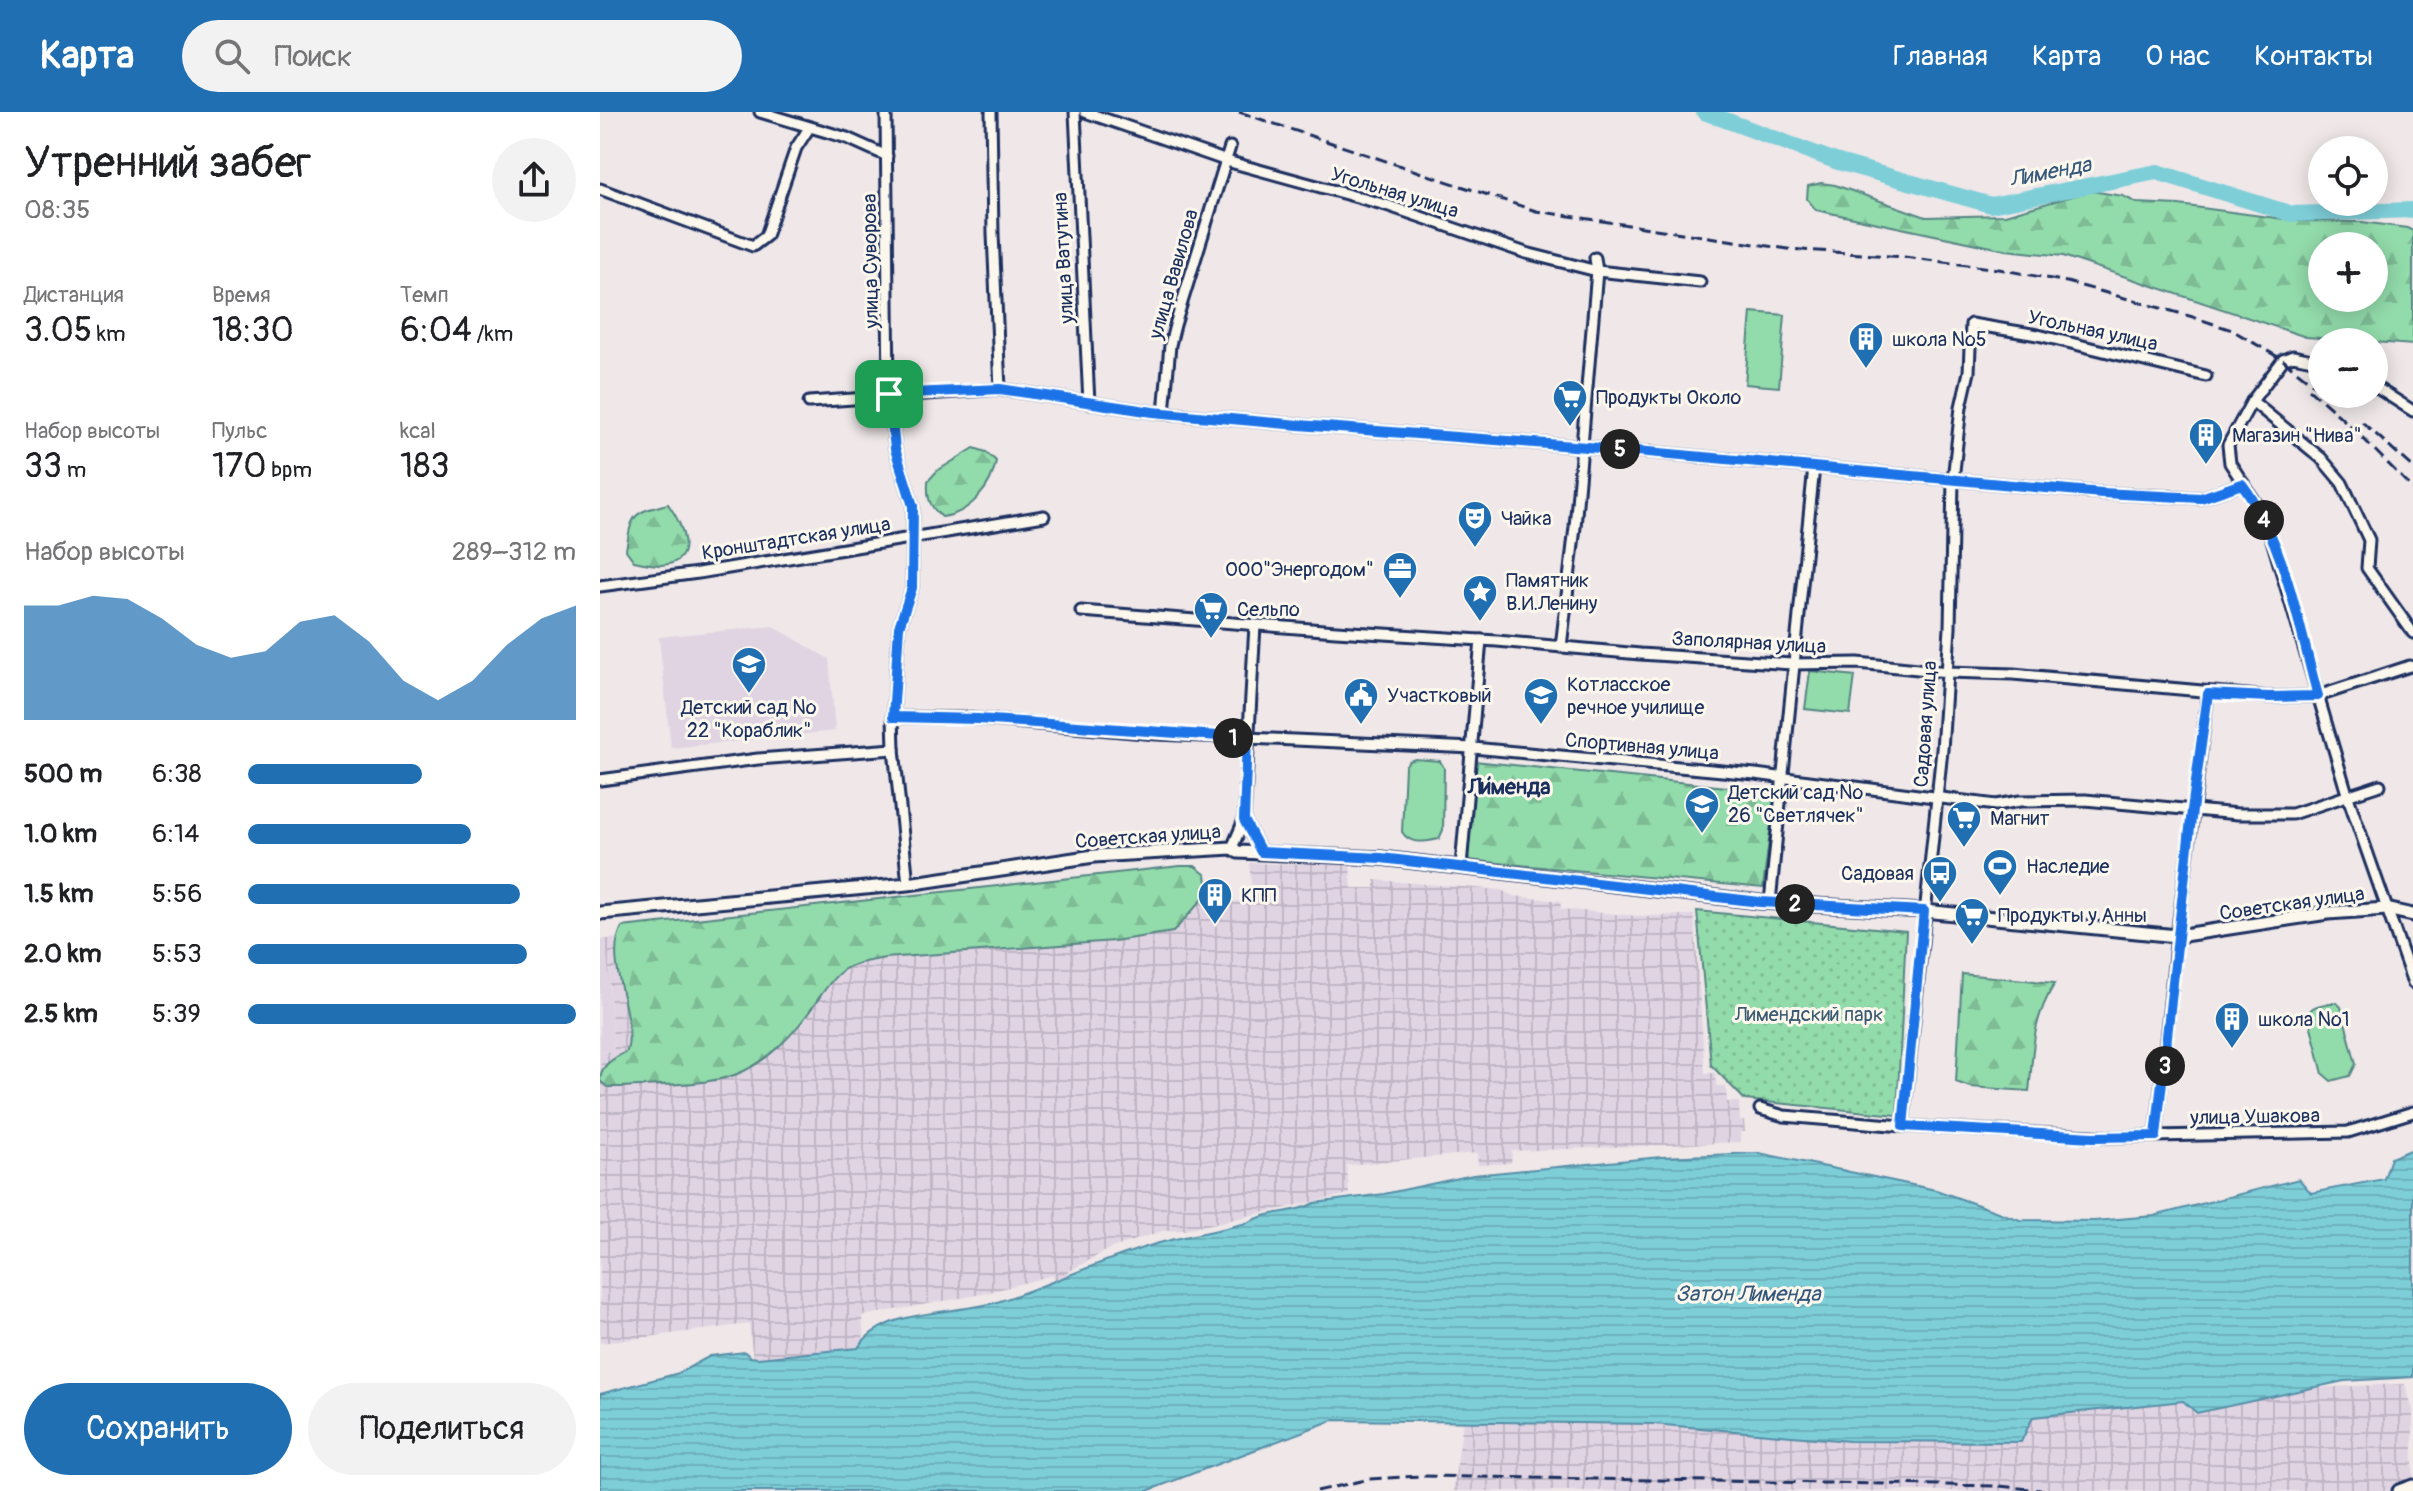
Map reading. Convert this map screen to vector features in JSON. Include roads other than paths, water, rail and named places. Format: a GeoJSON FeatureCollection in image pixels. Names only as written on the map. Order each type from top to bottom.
{"type":"FeatureCollection","features":[{"type":"Feature","properties":{"kind":"main road","name":"Советская улица"},"geometry":{"type":"LineString","coordinates":[[600,913],[908,884],[1094,856],[1232,848],[1238,852],[1381,858],[1461,866],[1770,902],[1924,911],[2177,936],[2328,913],[2386,909],[2413,915]]}},
{"type":"Feature","properties":{"kind":"main road"},"geometry":{"type":"LineString","coordinates":[[2399,1491],[2413,1486]]}},
{"type":"Feature","properties":{"kind":"street"},"geometry":{"type":"LineString","coordinates":[[760,112],[847,138],[887,156]]}},
{"type":"Feature","properties":{"kind":"street","name":"улица Суворова"},"geometry":{"type":"LineString","coordinates":[[886,112],[889,394],[895,449],[913,506],[912,588],[899,627],[893,717],[908,884]]}},
{"type":"Feature","properties":{"kind":"street"},"geometry":{"type":"LineString","coordinates":[[991,112],[1000,389]]}},
{"type":"Feature","properties":{"kind":"street","name":"улица Ватутина"},"geometry":{"type":"LineString","coordinates":[[1075,112],[1089,403]]}},
{"type":"Feature","properties":{"kind":"street","name":"Угольная улица"},"geometry":{"type":"LineString","coordinates":[[1085,112],[1226,160],[1386,205],[1526,253],[1597,271],[1700,282]]}},
{"type":"Feature","properties":{"kind":"street"},"geometry":{"type":"LineString","coordinates":[[600,189],[753,246],[766,236],[796,148],[809,128]]}},
{"type":"Feature","properties":{"kind":"street","name":"улица Вавилова"},"geometry":{"type":"LineString","coordinates":[[1164,413],[1170,345],[1193,260],[1230,147]]}},
{"type":"Feature","properties":{"kind":"street"},"geometry":{"type":"LineString","coordinates":[[1561,647],[1575,527],[1597,271],[1595,258]]}},
{"type":"Feature","properties":{"kind":"street","name":"Угольная улица"},"geometry":{"type":"LineString","coordinates":[[1971,324],[2038,335],[2206,376]]}},
{"type":"Feature","properties":{"kind":"street","name":"Садовая улица"},"geometry":{"type":"LineString","coordinates":[[1903,1126],[1938,796],[1948,672],[1953,480],[1961,407],[1969,372],[1971,324]]}},
{"type":"Feature","properties":{"kind":"street"},"geometry":{"type":"LineString","coordinates":[[2308,359],[2293,356],[2283,360],[2252,401],[2228,445],[2230,463],[2256,503],[2270,533],[2348,797],[2413,983]]}},
{"type":"Feature","properties":{"kind":"street"},"geometry":{"type":"LineString","coordinates":[[809,402],[889,394],[1000,389],[1164,413],[2102,493],[2201,498],[2242,484]]}},
{"type":"Feature","properties":{"kind":"street"},"geometry":{"type":"LineString","coordinates":[[2388,395],[2413,411]]}},
{"type":"Feature","properties":{"kind":"street"},"geometry":{"type":"LineString","coordinates":[[2252,401],[2321,458],[2342,483],[2369,540],[2367,568],[2413,633]]}},
{"type":"Feature","properties":{"kind":"street"},"geometry":{"type":"LineString","coordinates":[[1770,902],[1814,467]]}},
{"type":"Feature","properties":{"kind":"street","name":"Кронштадтская улица"},"geometry":{"type":"LineString","coordinates":[[600,586],[698,573],[1044,516]]}},
{"type":"Feature","properties":{"kind":"street","name":"Заполярная улица"},"geometry":{"type":"LineString","coordinates":[[1081,611],[1792,664],[1858,663],[1948,672],[2013,674],[2208,694],[2269,697],[2318,696],[2412,667]]}},
{"type":"Feature","properties":{"kind":"street"},"geometry":{"type":"LineString","coordinates":[[1232,848],[1244,820],[1255,625]]}},
{"type":"Feature","properties":{"kind":"street"},"geometry":{"type":"LineString","coordinates":[[1461,866],[1481,640]]}},
{"type":"Feature","properties":{"kind":"street"},"geometry":{"type":"LineString","coordinates":[[2156,1136],[2177,936],[2208,694]]}},
{"type":"Feature","properties":{"kind":"street","name":"Спортивная улица"},"geometry":{"type":"LineString","coordinates":[[893,717],[978,719],[1247,738],[1473,748],[1784,779],[1996,805],[2020,801],[2085,800],[2238,814],[2292,814],[2380,785]]}},
{"type":"Feature","properties":{"kind":"street"},"geometry":{"type":"LineString","coordinates":[[600,780],[758,759],[894,749]]}},
{"type":"Feature","properties":{"kind":"street"},"geometry":{"type":"LineString","coordinates":[[1244,820],[1261,852]]}},
{"type":"Feature","properties":{"kind":"street","name":"улица Ушакова"},"geometry":{"type":"LineString","coordinates":[[1760,1109],[1784,1116],[2093,1137],[2348,1132],[2413,1112]]}},
{"type":"Feature","properties":{"kind":"water","name":"Затон Лименда"},"geometry":{"type":"Polygon","coordinates":[[[2413,1149],[2413,1377],[2344,1381],[2197,1413],[2183,1401],[2033,1417],[2021,1442],[1849,1441],[1653,1424],[1333,1420],[1147,1491],[600,1491],[600,1394],[679,1373],[710,1356],[745,1352],[750,1357],[758,1358],[858,1348],[885,1325],[902,1319],[997,1302],[1142,1248],[1315,1203],[1384,1194],[1473,1175],[1661,1157],[1759,1153],[1936,1190],[2020,1220],[2094,1221],[2154,1216],[2299,1179],[2311,1193],[2384,1179],[2391,1158],[2413,1149]]]}},
{"type":"Feature","properties":{"kind":"waterway","name":"Лименда"},"geometry":{"type":"LineString","coordinates":[[1704,112],[1838,162],[1991,205],[2157,172],[2292,214],[2413,210]]}},
{"type":"Feature","properties":{"kind":"railway"},"geometry":{"type":"LineString","coordinates":[[1239,112],[1536,211],[1788,249],[1904,257],[1999,269],[2067,282],[2232,330],[2283,360],[2308,380]]}},
{"type":"Feature","properties":{"kind":"railway"},"geometry":{"type":"LineString","coordinates":[[2330,408],[2413,489]]}},
{"type":"Feature","properties":{"kind":"railway"},"geometry":{"type":"LineString","coordinates":[[2362,422],[2413,467]]}},
{"type":"Feature","properties":{"kind":"railway"},"geometry":{"type":"LineString","coordinates":[[1317,1491],[1370,1479],[1420,1476],[1999,1486],[2051,1491]]}},
{"type":"Feature","properties":{"kind":"place","name":"школа №5"},"geometry":{"type":"Point","coordinates":[1866,370]}},
{"type":"Feature","properties":{"kind":"place","name":"Продукты Около"},"geometry":{"type":"Point","coordinates":[1570,428]}},
{"type":"Feature","properties":{"kind":"place","name":"Магазин \"Нива\""},"geometry":{"type":"Point","coordinates":[2206,466]}},
{"type":"Feature","properties":{"kind":"place","name":"Чайка"},"geometry":{"type":"Point","coordinates":[1475,549]}},
{"type":"Feature","properties":{"kind":"place","name":"ООО\"Энергодом\""},"geometry":{"type":"Point","coordinates":[1400,600]}},
{"type":"Feature","properties":{"kind":"place","name":"Памятник В.И.Ленину"},"geometry":{"type":"Point","coordinates":[1480,623]}},
{"type":"Feature","properties":{"kind":"place","name":"Сельпо"},"geometry":{"type":"Point","coordinates":[1211,640]}},
{"type":"Feature","properties":{"kind":"place","name":"Детский сад № 22 \"Кораблик\""},"geometry":{"type":"Point","coordinates":[749,695]}},
{"type":"Feature","properties":{"kind":"place","name":"Участковый"},"geometry":{"type":"Point","coordinates":[1361,726]}},
{"type":"Feature","properties":{"kind":"place","name":"Котласское речное училище"},"geometry":{"type":"Point","coordinates":[1541,726]}},
{"type":"Feature","properties":{"kind":"place","name":"Детский сад № 26 \"Светлячек\""},"geometry":{"type":"Point","coordinates":[1702,835]}},
{"type":"Feature","properties":{"kind":"place","name":"Магнит"},"geometry":{"type":"Point","coordinates":[1964,849]}},
{"type":"Feature","properties":{"kind":"place","name":"Наследие"},"geometry":{"type":"Point","coordinates":[2000,897]}},
{"type":"Feature","properties":{"kind":"place","name":"Садовая"},"geometry":{"type":"Point","coordinates":[1940,904]}},
{"type":"Feature","properties":{"kind":"place","name":"КПП"},"geometry":{"type":"Point","coordinates":[1215,926]}},
{"type":"Feature","properties":{"kind":"place","name":"Продукты у Анны"},"geometry":{"type":"Point","coordinates":[1972,946]}},
{"type":"Feature","properties":{"kind":"place","name":"школа №1"},"geometry":{"type":"Point","coordinates":[2232,1050]}},
{"type":"Feature","properties":{"kind":"district","name":"Ли́менда"},"geometry":{"type":"Point","coordinates":[1509,786]}},
{"type":"Feature","properties":{"kind":"park label","name":"Лимендский парк"},"geometry":{"type":"Point","coordinates":[1809,1014]}}]}
